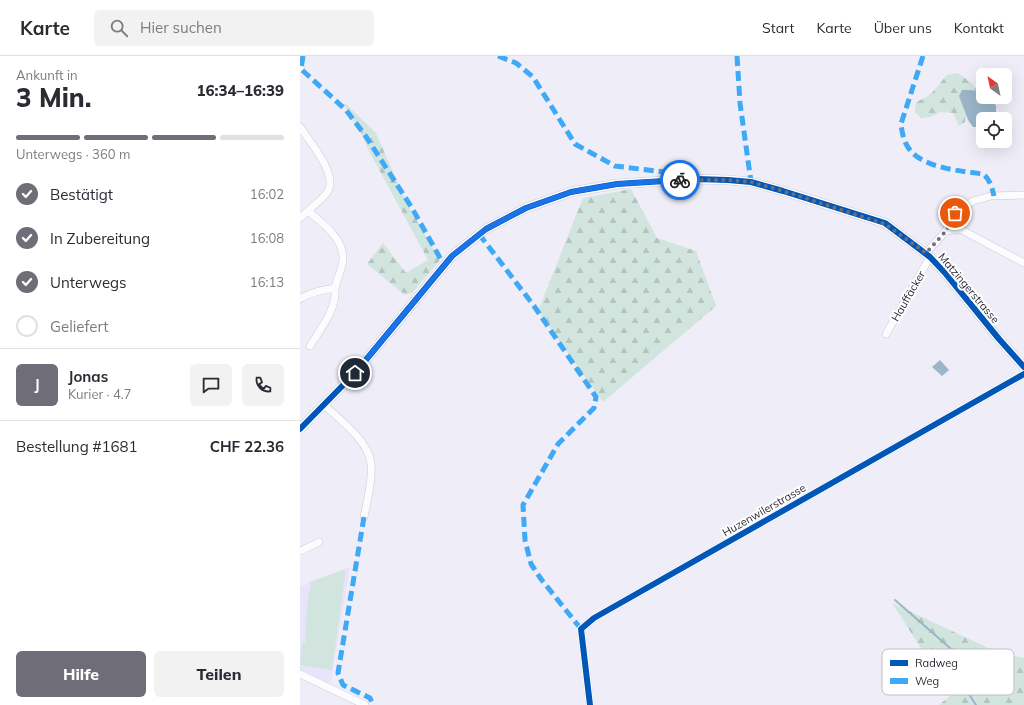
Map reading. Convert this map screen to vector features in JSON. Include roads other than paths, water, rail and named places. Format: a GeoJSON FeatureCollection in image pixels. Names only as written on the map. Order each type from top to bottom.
{"type":"FeatureCollection","features":[{"type":"Feature","properties":{"kind":"street"},"geometry":{"type":"LineString","coordinates":[[300,127],[329,172],[331,184],[328,192],[300,218]]}},
{"type":"Feature","properties":{"kind":"street","name":"Matzingerstrasse"},"geometry":{"type":"LineString","coordinates":[[300,429],[355,373],[452,256],[486,229],[526,208],[571,192],[617,184],[696,179],[751,182],[885,224],[928,255],[946,274],[1024,367]]}},
{"type":"Feature","properties":{"kind":"street","name":"Hauffäcker"},"geometry":{"type":"LineString","coordinates":[[886,334],[928,255],[946,231],[955,213],[972,201],[991,196],[1024,195]]}},
{"type":"Feature","properties":{"kind":"street"},"geometry":{"type":"LineString","coordinates":[[308,211],[337,237],[342,250],[343,261],[335,288],[336,296],[333,308],[310,346]]}},
{"type":"Feature","properties":{"kind":"street"},"geometry":{"type":"LineString","coordinates":[[946,231],[960,229],[1024,264]]}},
{"type":"Feature","properties":{"kind":"street"},"geometry":{"type":"LineString","coordinates":[[300,299],[315,293],[335,288]]}},
{"type":"Feature","properties":{"kind":"street","name":"Huzenwilerstrasse"},"geometry":{"type":"LineString","coordinates":[[590,705],[581,629],[594,618],[1024,374]]}},
{"type":"Feature","properties":{"kind":"street"},"geometry":{"type":"LineString","coordinates":[[324,405],[358,436],[368,452],[372,465],[364,517]]}},
{"type":"Feature","properties":{"kind":"street"},"geometry":{"type":"LineString","coordinates":[[300,551],[319,542]]}},
{"type":"Feature","properties":{"kind":"street"},"geometry":{"type":"LineString","coordinates":[[300,674],[366,705]]}},
{"type":"Feature","properties":{"kind":"water"},"geometry":{"type":"Polygon","coordinates":[[[962,90],[976,91],[976,104],[995,104],[996,112],[976,112],[976,127],[973,127],[968,120],[959,96],[962,90]]]}},
{"type":"Feature","properties":{"kind":"water"},"geometry":{"type":"Polygon","coordinates":[[[940,360],[949,370],[942,376],[932,367],[940,360]]]}},
{"type":"Feature","properties":{"kind":"waterway"},"geometry":{"type":"LineString","coordinates":[[895,600],[951,649]]}},
{"type":"Feature","properties":{"kind":"waterway"},"geometry":{"type":"LineString","coordinates":[[970,695],[976,705]]}}]}
